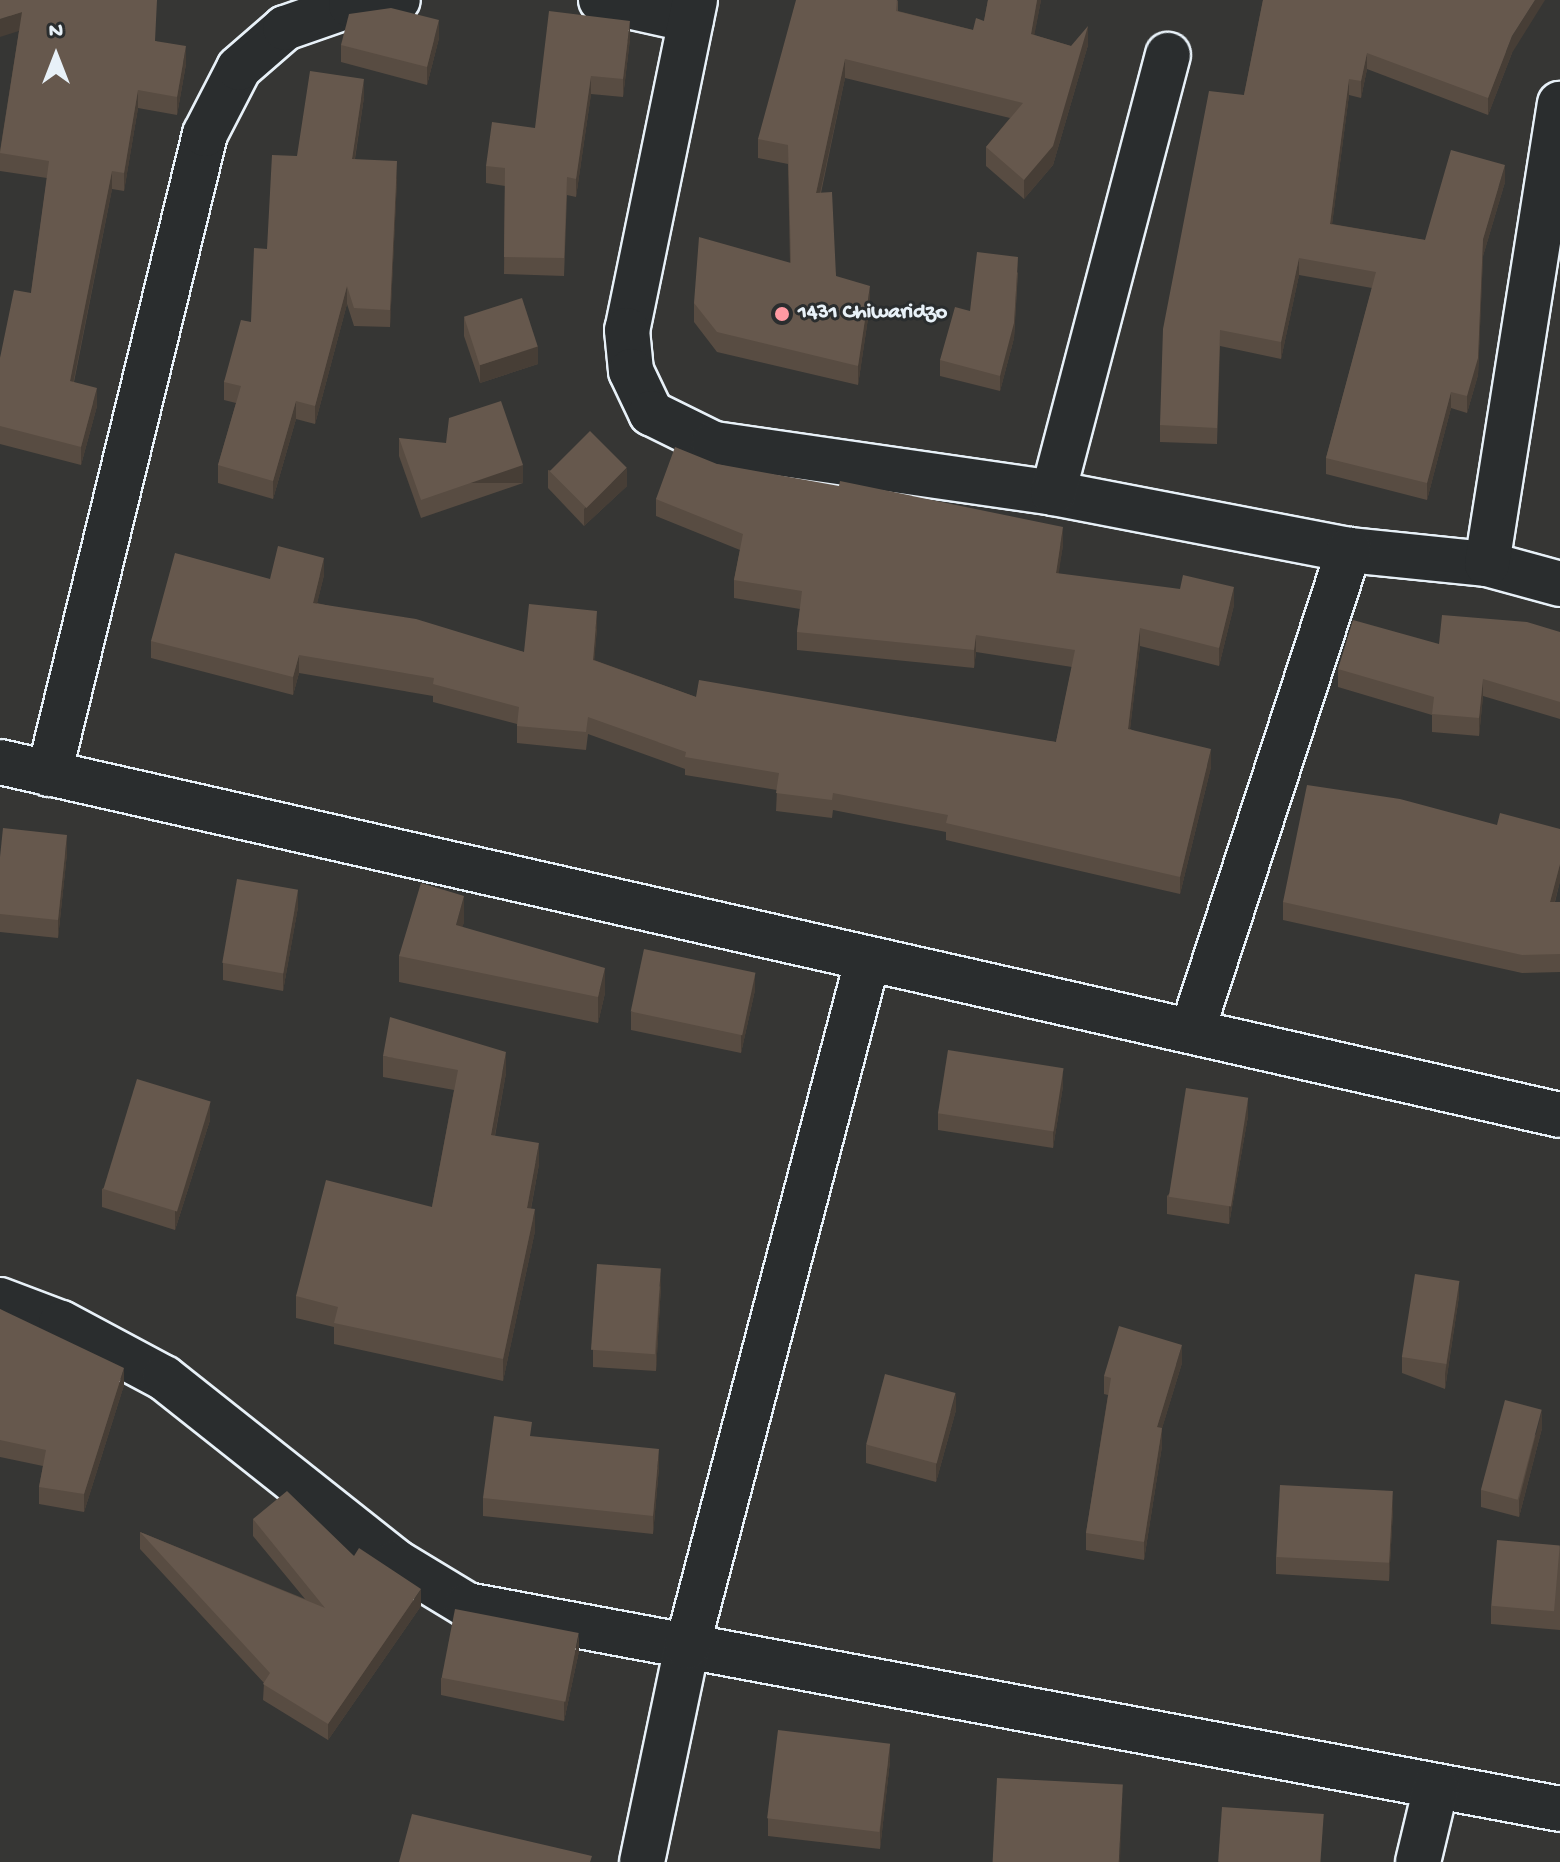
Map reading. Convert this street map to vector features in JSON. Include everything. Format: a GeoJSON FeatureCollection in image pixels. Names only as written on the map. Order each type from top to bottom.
{"type":"FeatureCollection","features":[{"type":"Feature","properties":{"kind":"street"},"geometry":{"type":"LineString","coordinates":[[49,774],[205,134],[239,68],[285,28],[351,5],[398,0]]}},
{"type":"Feature","properties":{"kind":"street"},"geometry":{"type":"LineString","coordinates":[[601,0],[693,10],[627,330],[631,371],[651,413],[714,444],[1053,493],[1349,550],[1487,564],[1560,584]]}},
{"type":"Feature","properties":{"kind":"street"},"geometry":{"type":"LineString","coordinates":[[1053,493],[1168,55]]}},
{"type":"Feature","properties":{"kind":"street"},"geometry":{"type":"LineString","coordinates":[[1487,564],[1560,104]]}},
{"type":"Feature","properties":{"kind":"street"},"geometry":{"type":"LineString","coordinates":[[1193,1028],[1349,550]]}},
{"type":"Feature","properties":{"kind":"street"},"geometry":{"type":"LineString","coordinates":[[0,762],[868,958],[1193,1028],[1560,1115]]}},
{"type":"Feature","properties":{"kind":"street"},"geometry":{"type":"LineString","coordinates":[[642,1862],[687,1647],[868,958]]}},
{"type":"Feature","properties":{"kind":"street"},"geometry":{"type":"LineString","coordinates":[[0,1300],[61,1323],[164,1378],[396,1562],[467,1605],[1560,1809]]}},
{"type":"Feature","properties":{"kind":"street"},"geometry":{"type":"LineString","coordinates":[[1418,1862],[1436,1787]]}},
{"type":"Feature","properties":{"kind":"building"},"geometry":{"type":"Polygon","coordinates":[[[0,0],[157,0],[155,41],[186,46],[177,97],[138,90],[124,173],[112,171],[70,381],[97,388],[81,447],[0,426],[0,358],[14,290],[31,293],[49,161],[0,153],[22,12],[0,19],[0,0]]]}},
{"type":"Feature","properties":{"kind":"building"},"geometry":{"type":"Polygon","coordinates":[[[796,0],[897,0],[896,11],[973,30],[976,18],[984,21],[988,0],[1037,0],[1031,34],[1071,46],[1088,26],[1053,146],[1024,180],[986,147],[1023,103],[845,59],[816,193],[832,192],[836,276],[870,286],[858,366],[717,332],[694,303],[699,237],[791,263],[788,145],[758,139],[796,0]]]}},
{"type":"Feature","properties":{"kind":"building"},"geometry":{"type":"Polygon","coordinates":[[[1263,0],[1535,0],[1512,36],[1488,98],[1367,53],[1361,81],[1349,79],[1330,224],[1425,240],[1451,150],[1505,165],[1483,239],[1478,358],[1467,396],[1451,392],[1427,483],[1326,458],[1376,272],[1299,258],[1281,342],[1220,330],[1217,428],[1160,425],[1163,329],[1209,91],[1244,95],[1263,0]]]}},
{"type":"Feature","properties":{"kind":"building"},"geometry":{"type":"Polygon","coordinates":[[[391,8],[439,20],[427,67],[341,45],[349,14],[391,8]]]}},
{"type":"Feature","properties":{"kind":"building"},"geometry":{"type":"Polygon","coordinates":[[[549,11],[630,21],[623,79],[591,76],[576,179],[567,177],[564,258],[504,257],[505,168],[486,166],[492,122],[535,128],[549,11]]]}},
{"type":"Feature","properties":{"kind":"building"},"geometry":{"type":"Polygon","coordinates":[[[310,71],[364,79],[352,159],[397,161],[390,310],[354,308],[347,286],[315,406],[296,401],[273,481],[218,465],[241,386],[224,382],[241,320],[251,322],[254,248],[267,249],[272,155],[297,156],[310,71]]]}},
{"type":"Feature","properties":{"kind":"building"},"geometry":{"type":"Polygon","coordinates":[[[977,252],[1018,257],[1014,323],[1000,376],[940,360],[955,307],[970,311],[977,252]]]}},
{"type":"Feature","properties":{"kind":"building"},"geometry":{"type":"Polygon","coordinates":[[[522,298],[538,347],[480,365],[464,317],[522,298]]]}},
{"type":"Feature","properties":{"kind":"building"},"geometry":{"type":"Polygon","coordinates":[[[501,401],[523,465],[421,500],[399,438],[446,443],[449,418],[501,401]]]}},
{"type":"Feature","properties":{"kind":"building"},"geometry":{"type":"Polygon","coordinates":[[[590,431],[627,468],[586,508],[550,471],[590,431]]]}},
{"type":"Feature","properties":{"kind":"building"},"geometry":{"type":"Polygon","coordinates":[[[675,447],[717,464],[839,486],[840,481],[1063,527],[1056,573],[1180,589],[1183,575],[1234,587],[1219,648],[1140,628],[1128,729],[1211,749],[1180,877],[946,823],[948,815],[833,793],[832,800],[776,793],[779,773],[685,757],[686,752],[588,717],[586,732],[517,726],[519,707],[433,684],[434,678],[299,655],[293,677],[151,641],[175,553],[270,579],[278,546],[324,558],[313,603],[416,619],[524,652],[529,604],[597,611],[593,660],[696,697],[699,680],[1056,742],[1075,650],[976,635],[974,650],[797,632],[802,591],[734,580],[743,534],[656,499],[675,447]]]}},
{"type":"Feature","properties":{"kind":"building"},"geometry":{"type":"Polygon","coordinates":[[[1442,615],[1527,622],[1560,632],[1560,702],[1483,679],[1479,718],[1432,714],[1434,697],[1338,669],[1353,620],[1439,644],[1442,615]]]}},
{"type":"Feature","properties":{"kind":"building"},"geometry":{"type":"Polygon","coordinates":[[[1307,785],[1400,799],[1497,825],[1500,813],[1560,829],[1560,864],[1550,902],[1560,902],[1560,954],[1522,955],[1283,902],[1307,785]]]}},
{"type":"Feature","properties":{"kind":"building"},"geometry":{"type":"Polygon","coordinates":[[[3,828],[67,835],[58,920],[0,914],[3,828]]]}},
{"type":"Feature","properties":{"kind":"building"},"geometry":{"type":"Polygon","coordinates":[[[237,879],[298,890],[283,973],[222,963],[237,879]]]}},
{"type":"Feature","properties":{"kind":"building"},"geometry":{"type":"Polygon","coordinates":[[[421,883],[464,896],[456,925],[605,968],[598,997],[399,956],[421,883]]]}},
{"type":"Feature","properties":{"kind":"building"},"geometry":{"type":"Polygon","coordinates":[[[644,949],[756,973],[742,1035],[631,1012],[644,949]]]}},
{"type":"Feature","properties":{"kind":"building"},"geometry":{"type":"Polygon","coordinates":[[[390,1017],[506,1052],[491,1135],[539,1143],[527,1208],[535,1209],[503,1359],[334,1323],[338,1307],[296,1296],[326,1180],[432,1207],[458,1070],[383,1056],[390,1017]]]}},
{"type":"Feature","properties":{"kind":"building"},"geometry":{"type":"Polygon","coordinates":[[[948,1050],[1064,1068],[1054,1132],[938,1113],[948,1050]]]}},
{"type":"Feature","properties":{"kind":"building"},"geometry":{"type":"Polygon","coordinates":[[[137,1079],[211,1102],[177,1211],[103,1189],[137,1079]]]}},
{"type":"Feature","properties":{"kind":"building"},"geometry":{"type":"Polygon","coordinates":[[[1186,1088],[1248,1098],[1231,1207],[1169,1197],[1186,1088]]]}},
{"type":"Feature","properties":{"kind":"building"},"geometry":{"type":"Polygon","coordinates":[[[597,1264],[661,1268],[655,1354],[591,1350],[597,1264]]]}},
{"type":"Feature","properties":{"kind":"building"},"geometry":{"type":"Polygon","coordinates":[[[1415,1274],[1459,1281],[1446,1364],[1402,1357],[1415,1274]]]}},
{"type":"Feature","properties":{"kind":"building"},"geometry":{"type":"Polygon","coordinates":[[[0,1309],[124,1368],[84,1494],[39,1487],[46,1450],[0,1440],[0,1309]]]}},
{"type":"Feature","properties":{"kind":"building"},"geometry":{"type":"Polygon","coordinates":[[[1119,1326],[1182,1345],[1157,1427],[1162,1428],[1144,1542],[1086,1533],[1111,1378],[1104,1376],[1119,1326]]]}},
{"type":"Feature","properties":{"kind":"building"},"geometry":{"type":"Polygon","coordinates":[[[885,1374],[956,1393],[937,1463],[866,1445],[885,1374]]]}},
{"type":"Feature","properties":{"kind":"building"},"geometry":{"type":"Polygon","coordinates":[[[1505,1400],[1542,1410],[1518,1500],[1481,1490],[1505,1400]]]}},
{"type":"Feature","properties":{"kind":"building"},"geometry":{"type":"Polygon","coordinates":[[[494,1416],[532,1422],[530,1436],[659,1449],[653,1516],[483,1498],[494,1416]]]}},
{"type":"Feature","properties":{"kind":"building"},"geometry":{"type":"Polygon","coordinates":[[[1280,1485],[1393,1491],[1389,1563],[1276,1557],[1280,1485]]]}},
{"type":"Feature","properties":{"kind":"building"},"geometry":{"type":"Polygon","coordinates":[[[287,1491],[354,1556],[359,1548],[421,1589],[328,1724],[263,1684],[270,1673],[140,1532],[325,1608],[253,1519],[287,1491]]]}},
{"type":"Feature","properties":{"kind":"building"},"geometry":{"type":"Polygon","coordinates":[[[1497,1540],[1560,1545],[1554,1611],[1491,1606],[1497,1540]]]}},
{"type":"Feature","properties":{"kind":"building"},"geometry":{"type":"Polygon","coordinates":[[[455,1609],[579,1633],[565,1702],[442,1678],[455,1609]]]}},
{"type":"Feature","properties":{"kind":"building"},"geometry":{"type":"Polygon","coordinates":[[[778,1730],[890,1744],[879,1832],[767,1818],[778,1730]]]}},
{"type":"Feature","properties":{"kind":"building"},"geometry":{"type":"Polygon","coordinates":[[[997,1778],[1123,1785],[1119,1862],[993,1862],[997,1778]]]}},
{"type":"Feature","properties":{"kind":"building"},"geometry":{"type":"Polygon","coordinates":[[[1222,1807],[1324,1814],[1320,1862],[1218,1862],[1222,1807]]]}},
{"type":"Feature","properties":{"kind":"building"},"geometry":{"type":"Polygon","coordinates":[[[412,1814],[592,1856],[590,1862],[399,1862],[412,1814]]]}},
{"type":"Feature","properties":{"kind":"place","name":"1431 Chiwaridzo"},"geometry":{"type":"Point","coordinates":[782,314]}}]}
